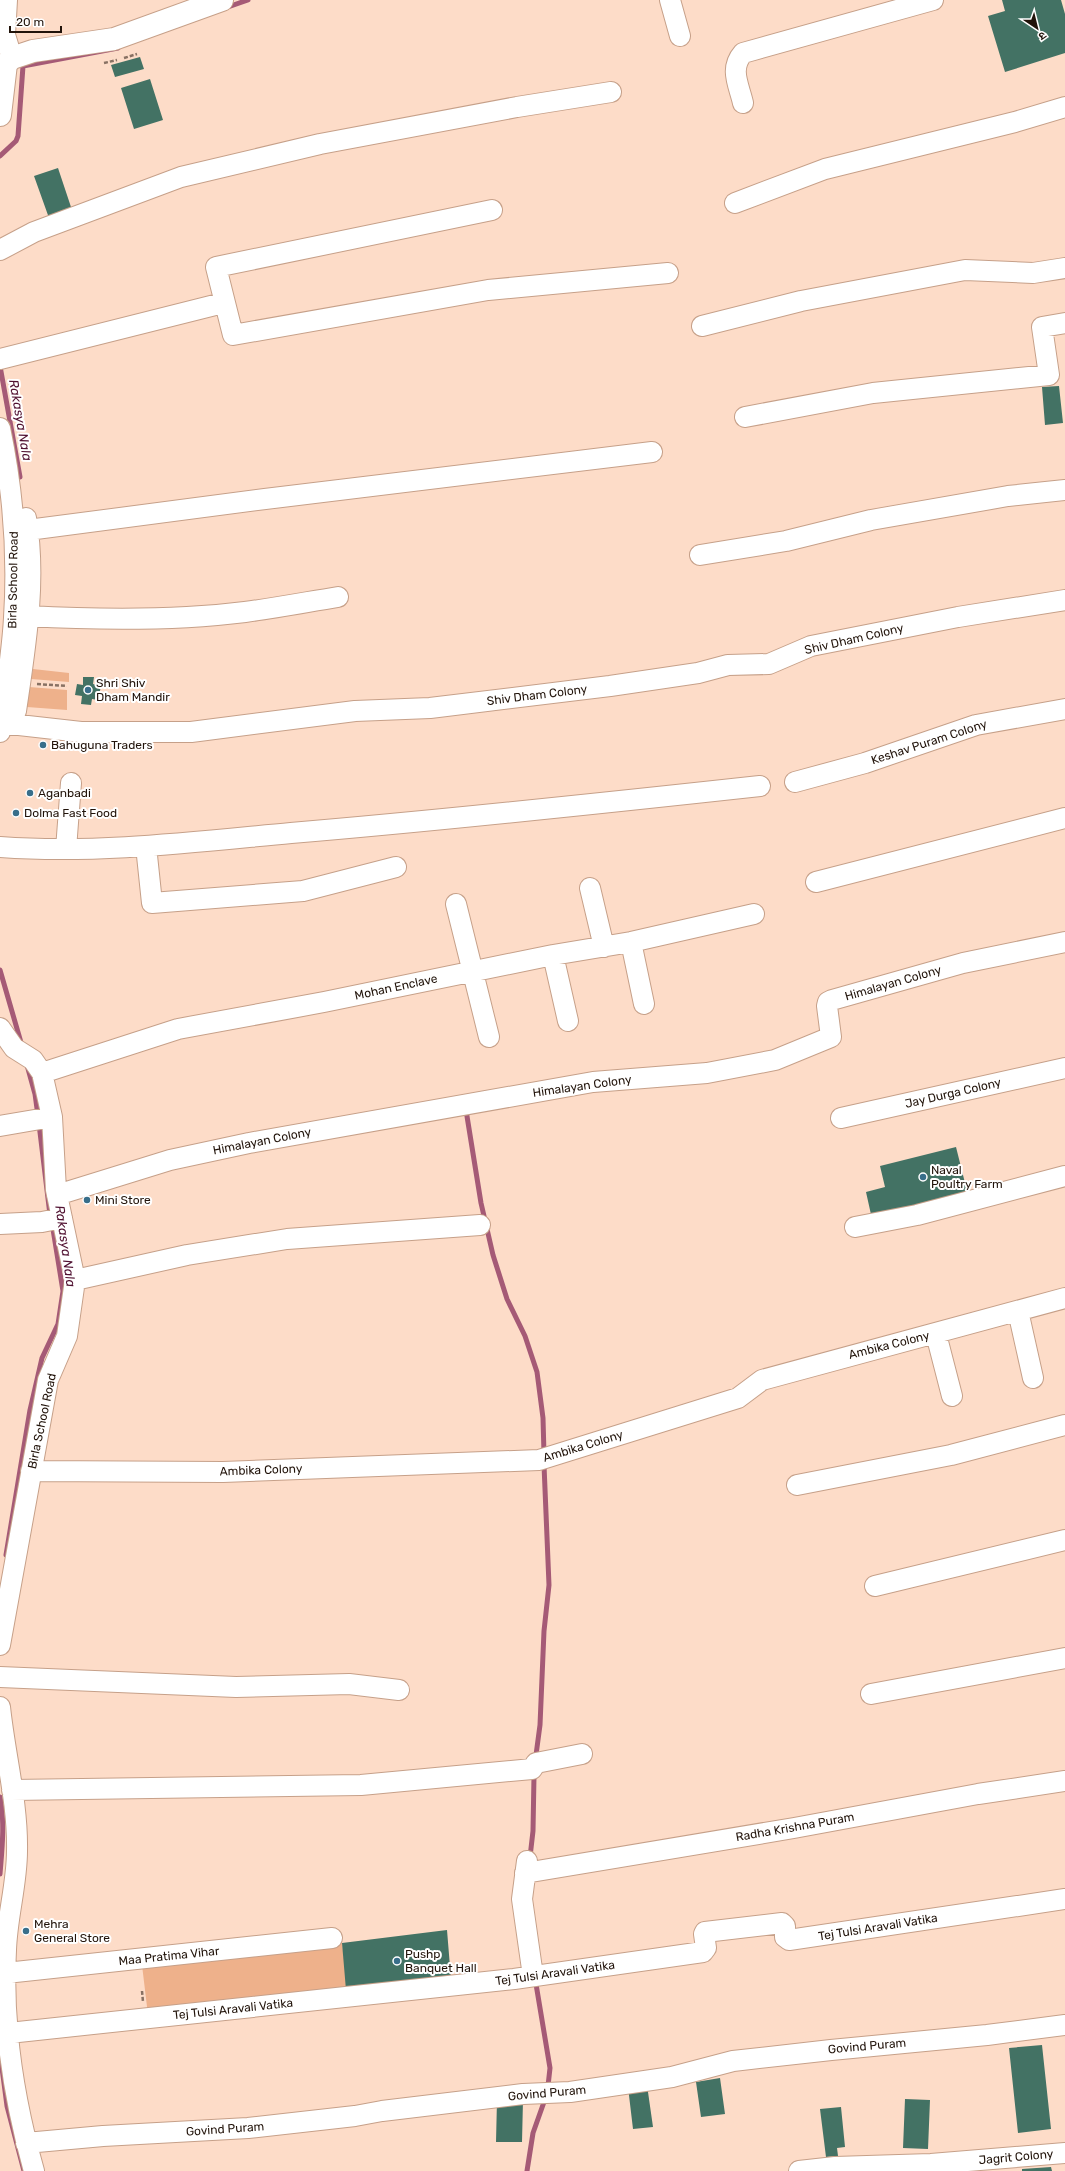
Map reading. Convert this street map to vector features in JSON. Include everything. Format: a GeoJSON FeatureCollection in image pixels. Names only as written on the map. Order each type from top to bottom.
{"type":"FeatureCollection","features":[{"type":"Feature","properties":{"kind":"main road"},"geometry":{"type":"LineString","coordinates":[[0,115],[6,64],[12,58],[33,51],[114,39],[222,0]]}},
{"type":"Feature","properties":{"kind":"street"},"geometry":{"type":"LineString","coordinates":[[7,0],[5,35],[12,58]]}},
{"type":"Feature","properties":{"kind":"street"},"geometry":{"type":"LineString","coordinates":[[670,0],[680,36]]}},
{"type":"Feature","properties":{"kind":"street"},"geometry":{"type":"LineString","coordinates":[[743,103],[735,68],[743,53],[933,0]]}},
{"type":"Feature","properties":{"kind":"street"},"geometry":{"type":"LineString","coordinates":[[0,250],[34,232],[181,177],[320,144],[611,92]]}},
{"type":"Feature","properties":{"kind":"street"},"geometry":{"type":"LineString","coordinates":[[735,203],[825,169],[1015,122],[1065,107]]}},
{"type":"Feature","properties":{"kind":"street"},"geometry":{"type":"LineString","coordinates":[[492,210],[216,267],[223,303],[233,335],[488,290],[668,273]]}},
{"type":"Feature","properties":{"kind":"street"},"geometry":{"type":"LineString","coordinates":[[702,326],[801,301],[965,270],[1033,273],[1065,268]]}},
{"type":"Feature","properties":{"kind":"street"},"geometry":{"type":"LineString","coordinates":[[3,358],[223,303]]}},
{"type":"Feature","properties":{"kind":"street"},"geometry":{"type":"LineString","coordinates":[[745,417],[873,393],[1049,375],[1042,327],[1065,323]]}},
{"type":"Feature","properties":{"kind":"street","name":"Birla School Road"},"geometry":{"type":"LineString","coordinates":[[0,433],[14,531],[14,619],[1,728]]}},
{"type":"Feature","properties":{"kind":"street"},"geometry":{"type":"LineString","coordinates":[[28,530],[273,498],[652,452]]}},
{"type":"Feature","properties":{"kind":"street"},"geometry":{"type":"LineString","coordinates":[[1,728],[16,711],[28,616],[28,530],[23,500],[8,481]]}},
{"type":"Feature","properties":{"kind":"street"},"geometry":{"type":"LineString","coordinates":[[700,555],[786,540],[871,520],[1008,496],[1065,490]]}},
{"type":"Feature","properties":{"kind":"street"},"geometry":{"type":"LineString","coordinates":[[28,616],[92,620],[174,617],[245,612],[338,597]]}},
{"type":"Feature","properties":{"kind":"street","name":"Shiv Dham Colony"},"geometry":{"type":"LineString","coordinates":[[1,728],[81,732],[191,732],[355,711],[430,708],[632,683],[698,673],[728,665],[769,664],[811,646],[958,617],[1065,600]]}},
{"type":"Feature","properties":{"kind":"street","name":"Keshav Puram Colony"},"geometry":{"type":"LineString","coordinates":[[795,782],[865,763],[976,725],[1065,709]]}},
{"type":"Feature","properties":{"kind":"street"},"geometry":{"type":"LineString","coordinates":[[66,849],[71,783]]}},
{"type":"Feature","properties":{"kind":"street"},"geometry":{"type":"LineString","coordinates":[[0,847],[46,850],[146,846],[383,825],[760,786]]}},
{"type":"Feature","properties":{"kind":"street"},"geometry":{"type":"LineString","coordinates":[[816,882],[1065,818]]}},
{"type":"Feature","properties":{"kind":"street"},"geometry":{"type":"LineString","coordinates":[[146,846],[152,903],[303,891],[396,867]]}},
{"type":"Feature","properties":{"kind":"street"},"geometry":{"type":"LineString","coordinates":[[590,888],[604,947]]}},
{"type":"Feature","properties":{"kind":"street"},"geometry":{"type":"LineString","coordinates":[[456,904],[489,1037]]}},
{"type":"Feature","properties":{"kind":"street","name":"Mohan Enclave"},"geometry":{"type":"LineString","coordinates":[[38,1066],[178,1029],[324,1002],[553,955],[631,942],[754,914]]}},
{"type":"Feature","properties":{"kind":"street"},"geometry":{"type":"LineString","coordinates":[[631,942],[644,1004]]}},
{"type":"Feature","properties":{"kind":"street","name":"Himalayan Colony"},"geometry":{"type":"LineString","coordinates":[[57,1195],[170,1160],[249,1143],[593,1082],[707,1073],[775,1060],[831,1037],[827,1006],[828,1002],[832,1000],[963,963],[1065,942]]}},
{"type":"Feature","properties":{"kind":"street"},"geometry":{"type":"LineString","coordinates":[[553,955],[568,1021]]}},
{"type":"Feature","properties":{"kind":"street"},"geometry":{"type":"LineString","coordinates":[[0,1028],[14,1048],[38,1066]]}},
{"type":"Feature","properties":{"kind":"street","name":"Birla School Road"},"geometry":{"type":"LineString","coordinates":[[0,1645],[48,1380],[67,1336],[75,1280],[53,1220],[57,1195],[42,1118],[38,1066]]}},
{"type":"Feature","properties":{"kind":"street","name":"Jay Durga Colony"},"geometry":{"type":"LineString","coordinates":[[841,1118],[1065,1068]]}},
{"type":"Feature","properties":{"kind":"street"},"geometry":{"type":"LineString","coordinates":[[0,1126],[42,1118]]}},
{"type":"Feature","properties":{"kind":"street"},"geometry":{"type":"LineString","coordinates":[[855,1227],[917,1215],[1065,1176]]}},
{"type":"Feature","properties":{"kind":"street"},"geometry":{"type":"LineString","coordinates":[[0,1224],[53,1220]]}},
{"type":"Feature","properties":{"kind":"street"},"geometry":{"type":"LineString","coordinates":[[75,1280],[187,1255],[287,1238],[480,1225]]}},
{"type":"Feature","properties":{"kind":"street","name":"Ambika Colony"},"geometry":{"type":"LineString","coordinates":[[31,1471],[223,1472],[539,1460],[738,1398],[762,1380],[826,1361],[936,1334],[1065,1298]]}},
{"type":"Feature","properties":{"kind":"street"},"geometry":{"type":"LineString","coordinates":[[1018,1311],[1033,1378]]}},
{"type":"Feature","properties":{"kind":"street"},"geometry":{"type":"LineString","coordinates":[[936,1334],[952,1396]]}},
{"type":"Feature","properties":{"kind":"street"},"geometry":{"type":"LineString","coordinates":[[797,1485],[951,1455],[1065,1425]]}},
{"type":"Feature","properties":{"kind":"street"},"geometry":{"type":"LineString","coordinates":[[875,1586],[1065,1540]]}},
{"type":"Feature","properties":{"kind":"street"},"geometry":{"type":"LineString","coordinates":[[871,1694],[1065,1658]]}},
{"type":"Feature","properties":{"kind":"street"},"geometry":{"type":"LineString","coordinates":[[0,1677],[236,1687],[349,1684],[399,1690]]}},
{"type":"Feature","properties":{"kind":"street"},"geometry":{"type":"LineString","coordinates":[[0,1707],[7,1795],[17,1851],[6,1951],[9,2033],[15,2091],[26,2144],[34,2171]]}},
{"type":"Feature","properties":{"kind":"street"},"geometry":{"type":"LineString","coordinates":[[7,1795],[361,1785],[532,1769],[536,1763],[582,1754]]}},
{"type":"Feature","properties":{"kind":"street","name":"Radha Krishna Puram"},"geometry":{"type":"LineString","coordinates":[[533,1976],[522,1899],[526,1867],[794,1828],[978,1794],[1065,1781]]}},
{"type":"Feature","properties":{"kind":"street","name":"Tej Tulsi Aravali Vatika"},"geometry":{"type":"LineString","coordinates":[[9,2033],[533,1976],[703,1952],[706,1948],[705,1932],[782,1923],[785,1926],[785,1938],[788,1940],[1065,1899]]}},
{"type":"Feature","properties":{"kind":"street","name":"Maa Pratima Vihar"},"geometry":{"type":"LineString","coordinates":[[6,1973],[332,1938]]}},
{"type":"Feature","properties":{"kind":"street","name":"Govind Puram"},"geometry":{"type":"LineString","coordinates":[[26,2144],[103,2136],[248,2128],[347,2117],[382,2111],[523,2094],[570,2092],[672,2077],[733,2061],[987,2035],[1065,2025]]}},
{"type":"Feature","properties":{"kind":"street","name":"Jagrit Colony"},"geometry":{"type":"LineString","coordinates":[[799,2171],[834,2167],[931,2164],[1065,2153]]}},
{"type":"Feature","properties":{"kind":"path"},"geometry":{"type":"LineString","coordinates":[[20,683],[67,686]]}},
{"type":"Feature","properties":{"kind":"shaded area"},"geometry":{"type":"Polygon","coordinates":[[[33,669],[69,673],[69,682],[31,679],[33,669]]]}},
{"type":"Feature","properties":{"kind":"shaded area"},"geometry":{"type":"Polygon","coordinates":[[[29,687],[67,690],[67,710],[27,707],[29,687]]]}},
{"type":"Feature","properties":{"kind":"shaded area"},"geometry":{"type":"Polygon","coordinates":[[[342,1943],[348,1990],[148,2015],[142,1965],[342,1943]]]}},
{"type":"Feature","properties":{"kind":"building"},"geometry":{"type":"Polygon","coordinates":[[[1002,0],[1061,0],[1065,14],[1065,53],[1005,72],[988,16],[1005,11],[1002,0]]]}},
{"type":"Feature","properties":{"kind":"building"},"geometry":{"type":"Polygon","coordinates":[[[140,57],[144,69],[115,77],[111,65],[140,57]]]}},
{"type":"Feature","properties":{"kind":"building"},"geometry":{"type":"Polygon","coordinates":[[[150,79],[163,120],[134,129],[121,88],[150,79]]]}},
{"type":"Feature","properties":{"kind":"building"},"geometry":{"type":"Polygon","coordinates":[[[58,168],[72,210],[49,218],[34,176],[58,168]]]}},
{"type":"Feature","properties":{"kind":"building"},"geometry":{"type":"Polygon","coordinates":[[[1059,386],[1063,423],[1045,425],[1042,387],[1059,386]]]}},
{"type":"Feature","properties":{"kind":"building","name":"Shri Shiv Dham Mandir"},"geometry":{"type":"Polygon","coordinates":[[[83,677],[94,677],[93,684],[101,686],[98,700],[92,699],[91,705],[81,704],[82,696],[75,695],[77,684],[83,685],[83,677]]]}},
{"type":"Feature","properties":{"kind":"building","name":"Naval Poultry Farm"},"geometry":{"type":"Polygon","coordinates":[[[956,1147],[968,1195],[872,1219],[866,1192],[885,1187],[880,1166],[956,1147]]]}},
{"type":"Feature","properties":{"kind":"building","name":"Pushp Banquet Hall"},"geometry":{"type":"Polygon","coordinates":[[[447,1930],[451,1979],[346,1990],[342,1943],[447,1930]]]}},
{"type":"Feature","properties":{"kind":"building"},"geometry":{"type":"Polygon","coordinates":[[[1042,2045],[1051,2129],[1018,2133],[1009,2048],[1042,2045]]]}},
{"type":"Feature","properties":{"kind":"building"},"geometry":{"type":"Polygon","coordinates":[[[720,2078],[725,2114],[701,2117],[696,2082],[720,2078]]]}},
{"type":"Feature","properties":{"kind":"building"},"geometry":{"type":"Polygon","coordinates":[[[647,2085],[653,2127],[633,2129],[628,2087],[647,2085]]]}},
{"type":"Feature","properties":{"kind":"building"},"geometry":{"type":"Polygon","coordinates":[[[905,2099],[930,2100],[928,2149],[903,2148],[905,2099]]]}},
{"type":"Feature","properties":{"kind":"building"},"geometry":{"type":"Polygon","coordinates":[[[497,2100],[523,2100],[522,2142],[496,2142],[497,2100]]]}},
{"type":"Feature","properties":{"kind":"building"},"geometry":{"type":"Polygon","coordinates":[[[841,2107],[845,2147],[837,2148],[838,2156],[826,2157],[820,2109],[841,2107]]]}},
{"type":"Feature","properties":{"kind":"building"},"geometry":{"type":"Polygon","coordinates":[[[1051,2167],[1052,2171],[1022,2171],[1022,2169],[1051,2167]]]}},
{"type":"Feature","properties":{"kind":"waterway","name":"Rakasya Nala"},"geometry":{"type":"LineString","coordinates":[[225,8],[248,0]]}},
{"type":"Feature","properties":{"kind":"waterway","name":"Rakasya Nala"},"geometry":{"type":"LineString","coordinates":[[0,156],[16,141],[18,136],[23,66],[118,48]]}},
{"type":"Feature","properties":{"kind":"waterway","name":"Rakasya Nala"},"geometry":{"type":"LineString","coordinates":[[0,366],[20,477]]}},
{"type":"Feature","properties":{"kind":"waterway","name":"Rakasya Nala"},"geometry":{"type":"LineString","coordinates":[[0,970],[22,1046]]}},
{"type":"Feature","properties":{"kind":"waterway","name":"Rakasya Nala"},"geometry":{"type":"LineString","coordinates":[[27,1065],[35,1094],[38,1116]]}},
{"type":"Feature","properties":{"kind":"waterway"},"geometry":{"type":"LineString","coordinates":[[466,1110],[481,1203],[493,1255],[507,1299],[525,1336],[537,1372],[543,1418],[544,1454]]}},
{"type":"Feature","properties":{"kind":"waterway","name":"Rakasya Nala"},"geometry":{"type":"LineString","coordinates":[[39,1124],[50,1215]]}},
{"type":"Feature","properties":{"kind":"waterway","name":"Rakasya Nala"},"geometry":{"type":"LineString","coordinates":[[6,1555],[30,1410],[42,1358],[58,1324],[63,1291],[52,1223]]}},
{"type":"Feature","properties":{"kind":"waterway"},"geometry":{"type":"LineString","coordinates":[[536,1755],[540,1725],[544,1631],[549,1585],[544,1465]]}},
{"type":"Feature","properties":{"kind":"waterway"},"geometry":{"type":"LineString","coordinates":[[530,1857],[533,1831],[534,1776]]}},
{"type":"Feature","properties":{"kind":"waterway","name":"Rakasya Nala"},"geometry":{"type":"LineString","coordinates":[[0,1797],[3,1826],[0,1874]]}},
{"type":"Feature","properties":{"kind":"waterway"},"geometry":{"type":"LineString","coordinates":[[536,1984],[550,2068],[548,2086]]}},
{"type":"Feature","properties":{"kind":"waterway","name":"Rakasya Nala"},"geometry":{"type":"LineString","coordinates":[[0,2053],[7,2106],[24,2171]]}},
{"type":"Feature","properties":{"kind":"waterway"},"geometry":{"type":"LineString","coordinates":[[527,2171],[533,2133],[544,2102]]}},
{"type":"Feature","properties":{"kind":"place","name":"Shri Shiv Dham Mandir"},"geometry":{"type":"Point","coordinates":[88,690]}},
{"type":"Feature","properties":{"kind":"place","name":"Bahuguna Traders"},"geometry":{"type":"Point","coordinates":[43,745]}},
{"type":"Feature","properties":{"kind":"place","name":"Aganbadi"},"geometry":{"type":"Point","coordinates":[30,793]}},
{"type":"Feature","properties":{"kind":"place","name":"Dolma Fast Food"},"geometry":{"type":"Point","coordinates":[16,813]}},
{"type":"Feature","properties":{"kind":"place","name":"Naval Poultry Farm"},"geometry":{"type":"Point","coordinates":[923,1177]}},
{"type":"Feature","properties":{"kind":"place","name":"Mini Store"},"geometry":{"type":"Point","coordinates":[87,1200]}},
{"type":"Feature","properties":{"kind":"place","name":"Mehra General Store"},"geometry":{"type":"Point","coordinates":[26,1931]}},
{"type":"Feature","properties":{"kind":"place","name":"Pushp Banquet Hall"},"geometry":{"type":"Point","coordinates":[397,1961]}}]}
